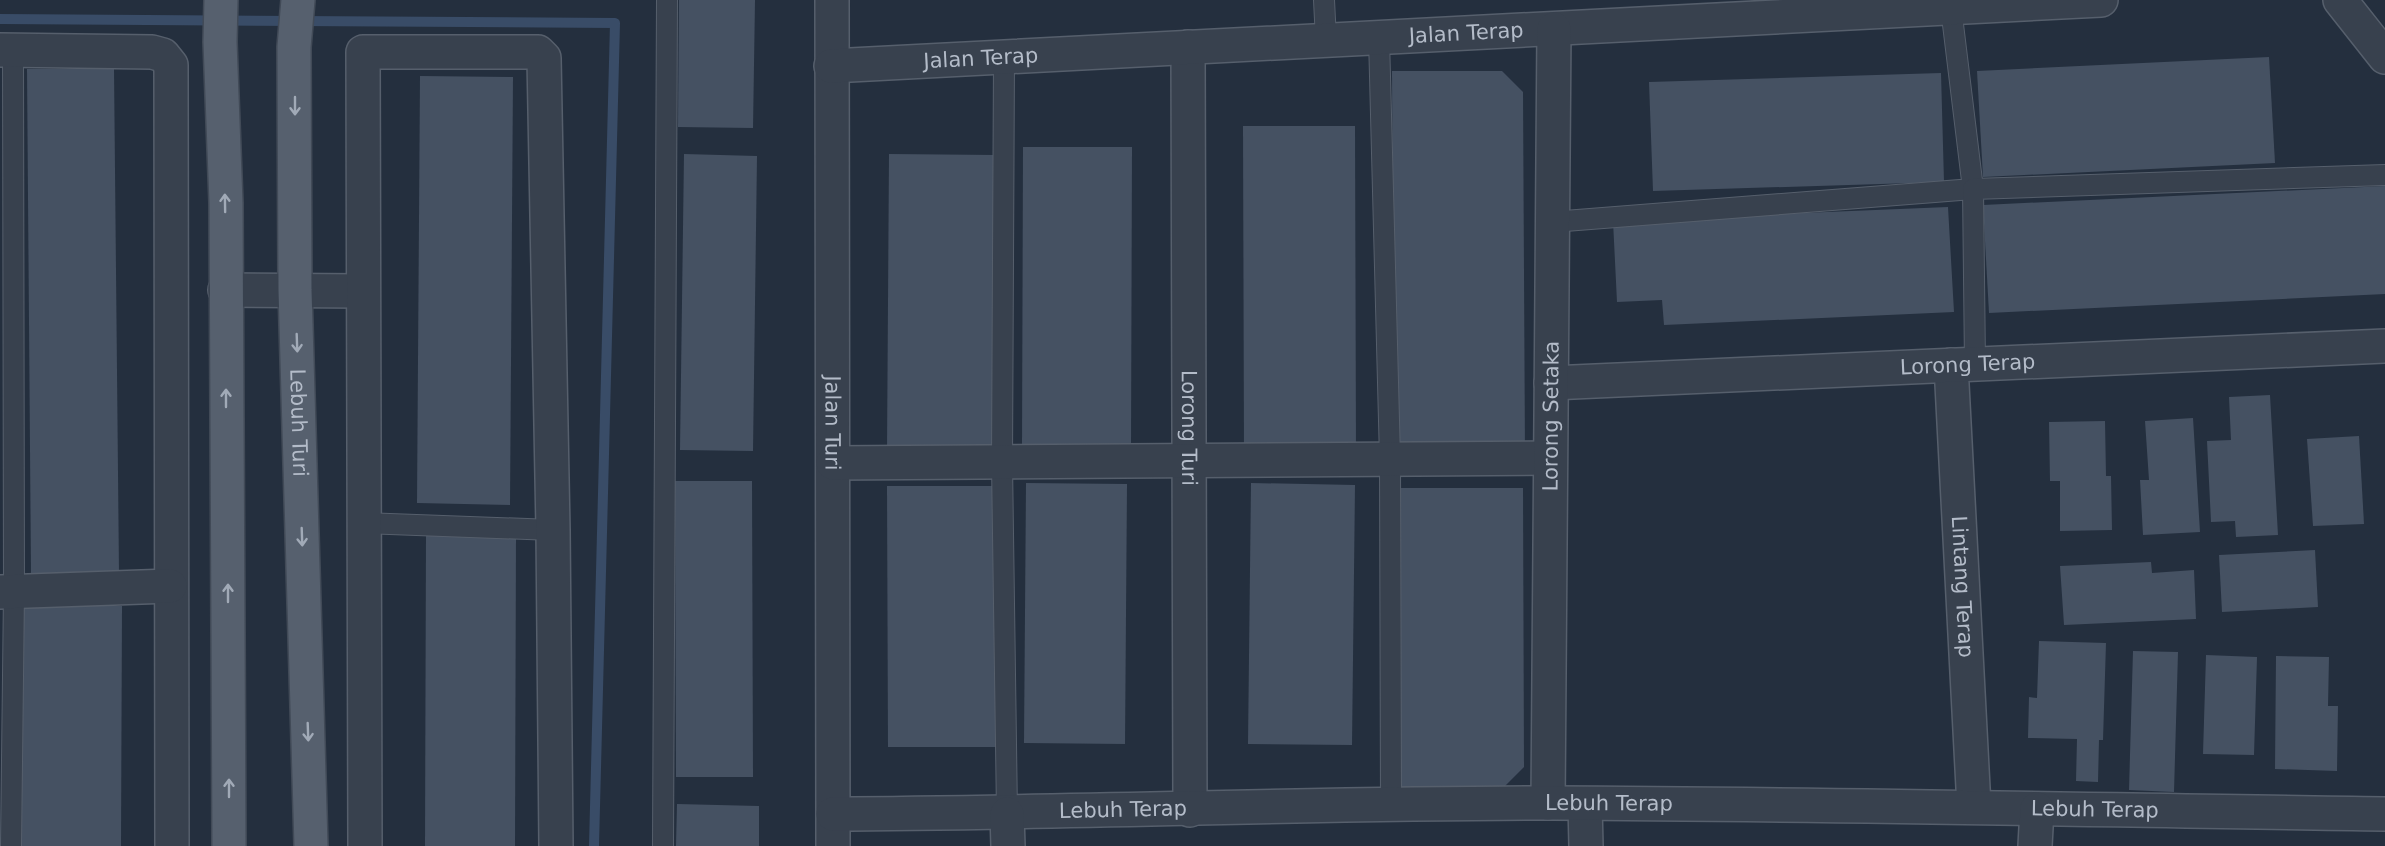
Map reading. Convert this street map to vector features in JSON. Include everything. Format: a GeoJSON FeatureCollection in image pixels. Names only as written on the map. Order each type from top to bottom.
{"type":"FeatureCollection","features":[{"type":"Feature","properties":{"kind":"main road"},"geometry":{"type":"LineString","coordinates":[[221,0],[220,42],[226,203],[229,846]]}},
{"type":"Feature","properties":{"kind":"main road","name":"Lebuh Turi"},"geometry":{"type":"LineString","coordinates":[[298,0],[294,47],[295,290],[311,846]]}},
{"type":"Feature","properties":{"kind":"street","name":"Jalan Turi"},"geometry":{"type":"LineString","coordinates":[[832,0],[833,846]]}},
{"type":"Feature","properties":{"kind":"street","name":"Jalan Terap"},"geometry":{"type":"LineString","coordinates":[[831,66],[1554,29],[1682,11],[1951,8],[2101,0]]}},
{"type":"Feature","properties":{"kind":"street"},"geometry":{"type":"LineString","coordinates":[[2340,0],[2385,57]]}},
{"type":"Feature","properties":{"kind":"street","name":"Lorong Setaka"},"geometry":{"type":"LineString","coordinates":[[1548,803],[1554,29]]}},
{"type":"Feature","properties":{"kind":"street","name":"Lorong Turi"},"geometry":{"type":"LineString","coordinates":[[1188,47],[1190,810]]}},
{"type":"Feature","properties":{"kind":"street"},"geometry":{"type":"LineString","coordinates":[[7,50],[152,52],[163,55],[171,64],[172,846]]}},
{"type":"Feature","properties":{"kind":"street"},"geometry":{"type":"LineString","coordinates":[[365,846],[363,52],[538,52],[542,55],[554,530],[556,846]]}},
{"type":"Feature","properties":{"kind":"street"},"geometry":{"type":"LineString","coordinates":[[225,290],[362,291]]}},
{"type":"Feature","properties":{"kind":"street","name":"Lorong Terap"},"geometry":{"type":"LineString","coordinates":[[1551,383],[2385,346]]}},
{"type":"Feature","properties":{"kind":"street","name":"Lintang Terap"},"geometry":{"type":"LineString","coordinates":[[1963,365],[1974,807]]}},
{"type":"Feature","properties":{"kind":"street"},"geometry":{"type":"LineString","coordinates":[[833,463],[1551,458]]}},
{"type":"Feature","properties":{"kind":"street"},"geometry":{"type":"LineString","coordinates":[[7,592],[170,586]]}},
{"type":"Feature","properties":{"kind":"street","name":"Lebuh Terap"},"geometry":{"type":"LineString","coordinates":[[833,814],[1007,814],[1548,803],[2385,814]]}},
{"type":"Feature","properties":{"kind":"street"},"geometry":{"type":"LineString","coordinates":[[1585,804],[1586,846]]}},
{"type":"Feature","properties":{"kind":"street"},"geometry":{"type":"LineString","coordinates":[[2035,846],[2037,809]]}},
{"type":"Feature","properties":{"kind":"street"},"geometry":{"type":"LineString","coordinates":[[1007,814],[1008,846]]}},
{"type":"Feature","properties":{"kind":"lane"},"geometry":{"type":"LineString","coordinates":[[663,846],[667,0]]}},
{"type":"Feature","properties":{"kind":"lane"},"geometry":{"type":"LineString","coordinates":[[1324,0],[1326,40]]}},
{"type":"Feature","properties":{"kind":"lane"},"geometry":{"type":"LineString","coordinates":[[1951,8],[1973,189],[1963,365]]}},
{"type":"Feature","properties":{"kind":"lane"},"geometry":{"type":"LineString","coordinates":[[1379,38],[1390,459],[1391,806]]}},
{"type":"Feature","properties":{"kind":"lane"},"geometry":{"type":"LineString","coordinates":[[7,50],[7,592],[12,846]]}},
{"type":"Feature","properties":{"kind":"lane"},"geometry":{"type":"LineString","coordinates":[[1004,58],[1002,463],[1007,814]]}},
{"type":"Feature","properties":{"kind":"lane"},"geometry":{"type":"LineString","coordinates":[[1552,222],[1973,189],[2385,175]]}},
{"type":"Feature","properties":{"kind":"lane"},"geometry":{"type":"LineString","coordinates":[[363,523],[554,530]]}},
{"type":"Feature","properties":{"kind":"building"},"geometry":{"type":"Polygon","coordinates":[[[679,0],[755,0],[753,128],[678,127],[679,0]]]}},
{"type":"Feature","properties":{"kind":"building"},"geometry":{"type":"Polygon","coordinates":[[[2269,57],[2275,163],[1983,177],[1977,71],[2269,57]]]}},
{"type":"Feature","properties":{"kind":"building"},"geometry":{"type":"Polygon","coordinates":[[[27,69],[114,69],[119,573],[31,574],[27,69]]]}},
{"type":"Feature","properties":{"kind":"building"},"geometry":{"type":"Polygon","coordinates":[[[1392,71],[1502,71],[1523,92],[1525,456],[1394,456],[1392,71]]]}},
{"type":"Feature","properties":{"kind":"building"},"geometry":{"type":"Polygon","coordinates":[[[1941,73],[1944,182],[1653,191],[1649,82],[1941,73]]]}},
{"type":"Feature","properties":{"kind":"building"},"geometry":{"type":"Polygon","coordinates":[[[420,76],[513,77],[510,505],[417,503],[420,76]]]}},
{"type":"Feature","properties":{"kind":"building"},"geometry":{"type":"Polygon","coordinates":[[[1243,126],[1355,126],[1356,449],[1244,449],[1243,126]]]}},
{"type":"Feature","properties":{"kind":"building"},"geometry":{"type":"Polygon","coordinates":[[[1023,147],[1132,147],[1131,450],[1022,450],[1023,147]]]}},
{"type":"Feature","properties":{"kind":"building"},"geometry":{"type":"Polygon","coordinates":[[[684,154],[757,156],[753,451],[680,450],[684,154]]]}},
{"type":"Feature","properties":{"kind":"building"},"geometry":{"type":"Polygon","coordinates":[[[889,154],[996,155],[994,452],[887,450],[889,154]]]}},
{"type":"Feature","properties":{"kind":"building"},"geometry":{"type":"Polygon","coordinates":[[[2385,186],[2385,294],[1989,313],[1983,205],[2385,186]]]}},
{"type":"Feature","properties":{"kind":"building"},"geometry":{"type":"Polygon","coordinates":[[[1948,207],[1954,312],[1664,325],[1662,300],[1617,302],[1613,221],[1948,207]]]}},
{"type":"Feature","properties":{"kind":"building"},"geometry":{"type":"Polygon","coordinates":[[[2270,395],[2278,535],[2236,537],[2235,521],[2211,522],[2207,441],[2231,440],[2229,397],[2270,395]]]}},
{"type":"Feature","properties":{"kind":"building"},"geometry":{"type":"Polygon","coordinates":[[[2193,418],[2200,532],[2143,535],[2140,480],[2149,480],[2145,421],[2193,418]]]}},
{"type":"Feature","properties":{"kind":"building"},"geometry":{"type":"Polygon","coordinates":[[[2105,421],[2106,476],[2111,476],[2112,530],[2060,531],[2060,481],[2050,481],[2049,422],[2105,421]]]}},
{"type":"Feature","properties":{"kind":"building"},"geometry":{"type":"Polygon","coordinates":[[[2359,436],[2364,524],[2313,526],[2307,439],[2359,436]]]}},
{"type":"Feature","properties":{"kind":"building"},"geometry":{"type":"Polygon","coordinates":[[[675,481],[752,481],[753,777],[676,777],[675,481]]]}},
{"type":"Feature","properties":{"kind":"building"},"geometry":{"type":"Polygon","coordinates":[[[1026,483],[1127,484],[1125,744],[1024,743],[1026,483]]]}},
{"type":"Feature","properties":{"kind":"building"},"geometry":{"type":"Polygon","coordinates":[[[1251,483],[1355,485],[1352,745],[1248,744],[1251,483]]]}},
{"type":"Feature","properties":{"kind":"building"},"geometry":{"type":"Polygon","coordinates":[[[887,486],[995,486],[996,747],[888,747],[887,486]]]}},
{"type":"Feature","properties":{"kind":"building"},"geometry":{"type":"Polygon","coordinates":[[[1392,488],[1523,488],[1524,767],[1500,791],[1394,791],[1392,488]]]}},
{"type":"Feature","properties":{"kind":"building"},"geometry":{"type":"Polygon","coordinates":[[[426,534],[516,534],[515,846],[425,846],[426,534]]]}},
{"type":"Feature","properties":{"kind":"building"},"geometry":{"type":"Polygon","coordinates":[[[2315,550],[2318,607],[2222,612],[2219,555],[2315,550]]]}},
{"type":"Feature","properties":{"kind":"building"},"geometry":{"type":"Polygon","coordinates":[[[2151,562],[2152,573],[2194,570],[2196,619],[2064,625],[2060,566],[2151,562]]]}},
{"type":"Feature","properties":{"kind":"building"},"geometry":{"type":"Polygon","coordinates":[[[22,605],[122,606],[121,846],[22,846],[22,605]]]}},
{"type":"Feature","properties":{"kind":"building"},"geometry":{"type":"Polygon","coordinates":[[[2039,641],[2106,643],[2103,740],[2099,740],[2098,782],[2076,781],[2077,739],[2028,738],[2029,697],[2037,698],[2039,641]]]}},
{"type":"Feature","properties":{"kind":"building"},"geometry":{"type":"Polygon","coordinates":[[[2133,651],[2178,652],[2174,792],[2129,790],[2133,651]]]}},
{"type":"Feature","properties":{"kind":"building"},"geometry":{"type":"Polygon","coordinates":[[[2206,655],[2257,657],[2254,755],[2203,754],[2206,655]]]}},
{"type":"Feature","properties":{"kind":"building"},"geometry":{"type":"Polygon","coordinates":[[[2276,656],[2329,657],[2328,706],[2338,706],[2337,771],[2275,769],[2276,656]]]}},
{"type":"Feature","properties":{"kind":"building"},"geometry":{"type":"Polygon","coordinates":[[[677,804],[759,806],[759,846],[676,846],[677,804]]]}},
{"type":"Feature","properties":{"kind":"waterway"},"geometry":{"type":"LineString","coordinates":[[0,19],[615,23],[594,846]]}}]}
